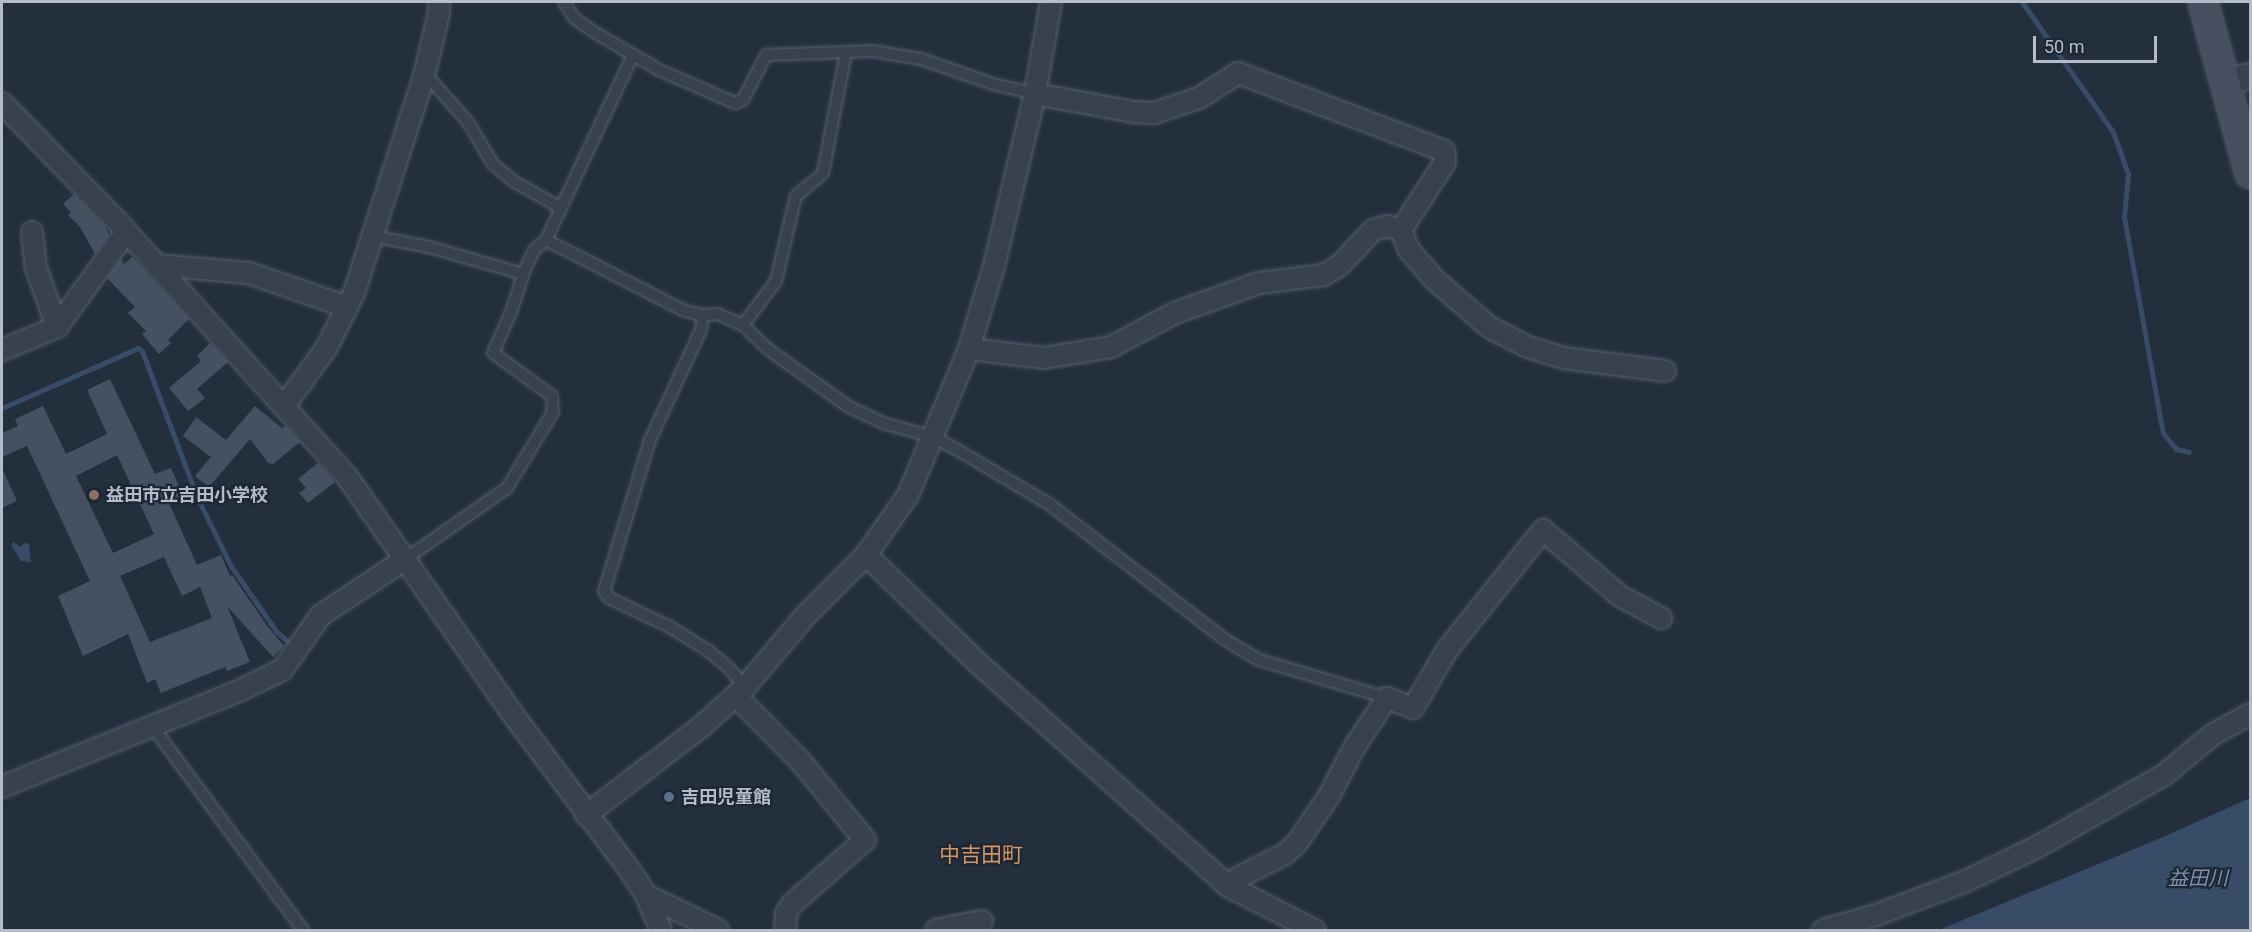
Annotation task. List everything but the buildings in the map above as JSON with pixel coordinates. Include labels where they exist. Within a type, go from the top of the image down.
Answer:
[{"type":"main road","points":[[2203,2],[2238,79],[2250,174]]},
{"type":"street","points":[[285,405],[327,347],[347,307],[424,76],[439,2]]},
{"type":"street","points":[[586,815],[686,739],[741,692],[807,614],[866,555],[908,495],[969,349],[994,266],[1035,94],[1051,2]]},
{"type":"street","points":[[1035,94],[1134,112],[1154,113],[1199,98],[1238,73],[1444,151],[1445,162],[1401,230]]},
{"type":"street","points":[[2,103],[126,232],[285,405],[348,478],[407,558],[511,712],[646,895],[661,930]]},
{"type":"street","points":[[969,349],[1044,358],[1111,347],[1175,313],[1259,283],[1324,275],[1340,265],[1372,230],[1387,226],[1401,230]]},
{"type":"street","points":[[1401,230],[1409,250],[1435,280],[1489,327],[1528,347],[1564,358],[1665,371]]},
{"type":"street","points":[[32,232],[36,268],[57,327]]},
{"type":"street","points":[[2,350],[57,327],[126,232]]},
{"type":"street","points":[[156,265],[249,273],[347,307]]},
{"type":"street","points":[[1228,886],[1239,877],[1285,854],[1297,843],[1329,796],[1355,746],[1387,698],[1413,708],[1447,650],[1543,530],[1620,596],[1661,618]]},
{"type":"street","points":[[866,555],[979,664],[1228,886],[1314,930]]},
{"type":"street","points":[[2,787],[282,670],[321,615],[407,558]]},
{"type":"street","points":[[741,692],[865,840],[793,903],[786,913],[785,930]]},
{"type":"street","points":[[1823,930],[1876,915],[1966,881],[2037,847],[2164,775],[2212,735],[2250,714]]},
{"type":"street","points":[[646,895],[718,930]]},
{"type":"street","points":[[936,930],[982,921]]},
{"type":"lane","points":[[564,2],[574,18],[633,55],[659,70],[735,103],[743,100],[766,55],[873,51],[921,59],[993,84],[1035,94]]},
{"type":"lane","points":[[743,325],[776,281],[796,196],[823,173],[846,52]]},
{"type":"lane","points":[[407,558],[507,488],[554,412],[552,396],[493,353],[534,250],[546,240],[633,55]]},
{"type":"lane","points":[[424,76],[428,77],[468,122],[493,164],[513,181],[561,208]]},
{"type":"lane","points":[[372,236],[429,247],[523,274]]},
{"type":"lane","points":[[546,240],[685,311],[703,315],[718,314],[743,325],[769,350],[849,407],[883,423],[933,437],[1049,504],[1224,639],[1259,660],[1387,698]]},
{"type":"lane","points":[[703,315],[701,330],[650,441],[604,591],[609,598],[661,622],[707,650],[727,666],[741,692]]},
{"type":"lane","points":[[152,726],[303,930]]},
{"type":"water","points":[[13,542],[20,547],[24,543],[29,544],[31,562],[21,561],[11,545]]},
{"type":"water","name":"益田川","points":[[2250,798],[2250,930],[1939,930],[2163,837]]},
{"type":"waterway","points":[[2022,2],[2113,132],[2128,174],[2124,217],[2163,433],[2176,449],[2189,452]]},
{"type":"waterway","points":[[2,408],[138,348],[142,351],[196,495],[231,566],[276,631],[292,645]]},
{"type":"place","name":"益田市立吉田小学校","points":[[94,495]]},
{"type":"place","name":"吉田児童館","points":[[669,797]]},
{"type":"district","name":"中吉田町","points":[[981,855]]}]
